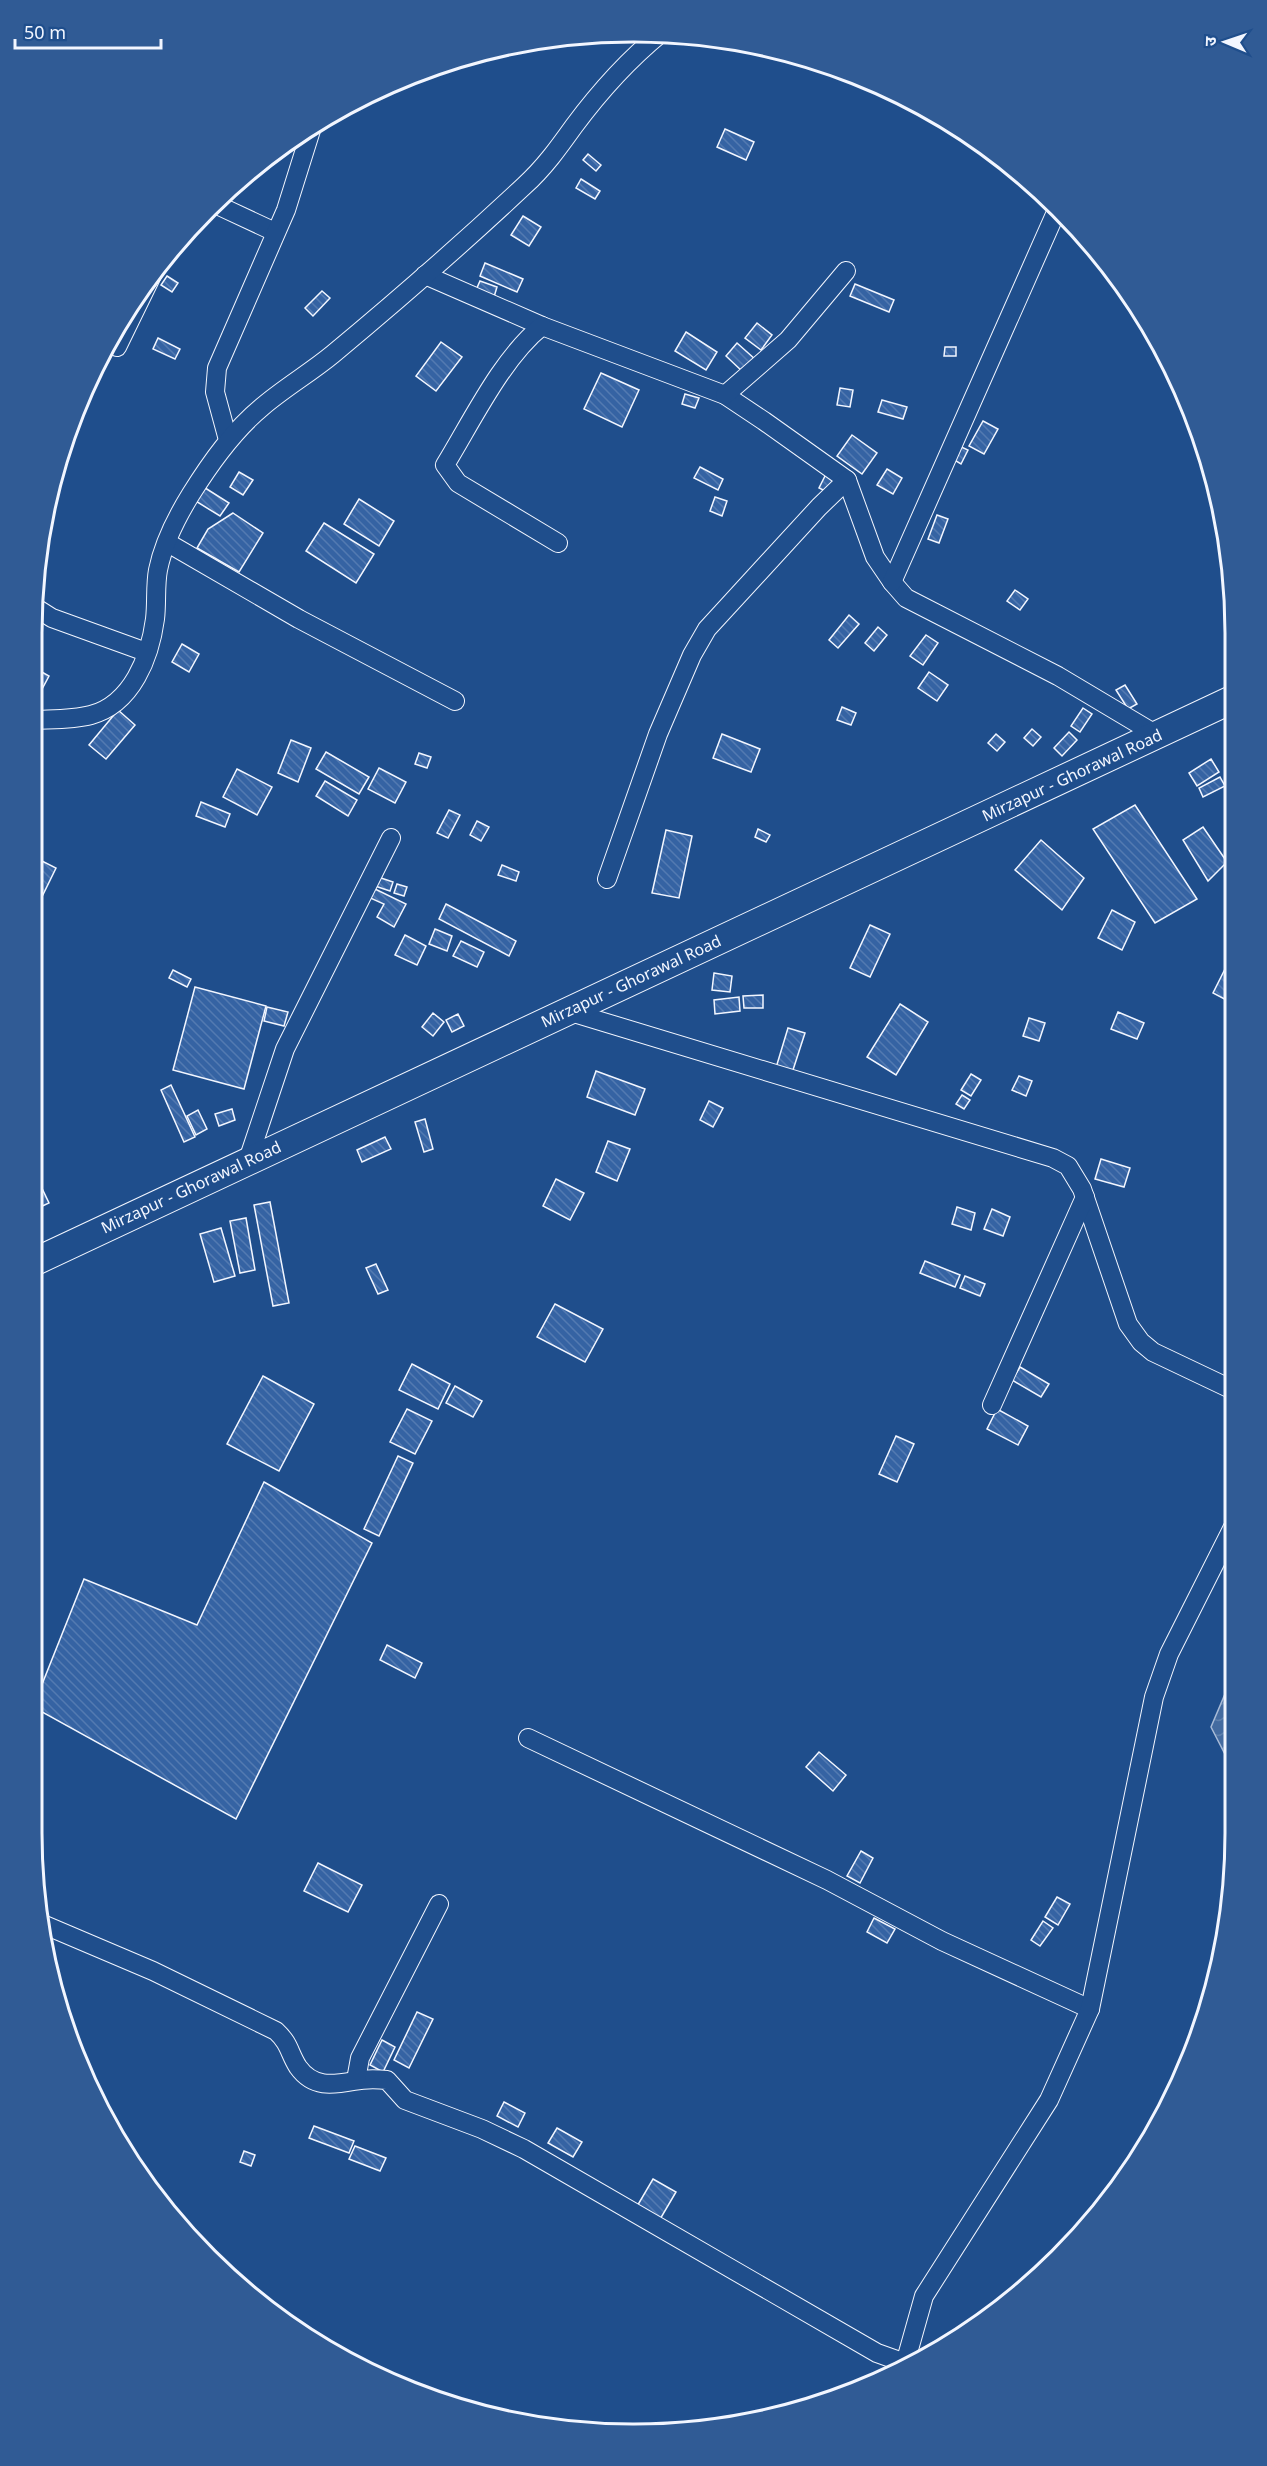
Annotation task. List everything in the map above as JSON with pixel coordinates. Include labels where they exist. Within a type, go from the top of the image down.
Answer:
[{"type":"main road","name":"Mirzapur - Ghorawal Road","points":[[42,1258],[1225,703]]},
{"type":"street","points":[[42,720],[93,715],[115,703],[135,681],[144,663],[155,621],[158,570],[178,516],[228,440],[263,406],[330,356],[425,275],[526,184],[563,143],[613,78],[651,42]]},
{"type":"street","points":[[228,440],[215,392],[217,368],[286,210],[308,140]]},
{"type":"street","points":[[223,208],[275,232]]},
{"type":"street","points":[[892,582],[1054,217]]},
{"type":"street","points":[[725,395],[788,340],[846,272]]},
{"type":"street","points":[[425,275],[542,326],[725,395],[848,480],[875,557],[906,598],[1058,676],[1156,735]]},
{"type":"street","points":[[542,326],[528,337],[489,391],[445,465],[458,483],[558,543]]},
{"type":"street","points":[[117,347],[123,335]]},
{"type":"street","points":[[607,879],[658,734],[692,655],[707,629],[819,507],[848,480]]},
{"type":"street","points":[[168,543],[290,614],[454,701]]},
{"type":"street","points":[[43,612],[52,618],[146,652]]},
{"type":"street","points":[[248,1160],[285,1048],[391,838]]},
{"type":"street","points":[[567,1011],[1053,1158],[1068,1166],[1076,1176],[1084,1197],[1128,1324],[1141,1342],[1153,1352],[1225,1386]]},
{"type":"street","points":[[992,1405],[1084,1197]]},
{"type":"street","points":[[906,2357],[924,2296],[1048,2100],[1090,2009],[1154,1697],[1169,1654],[1225,1543]]},
{"type":"street","points":[[528,1738],[827,1880],[942,1941],[1090,2009]]},
{"type":"street","points":[[356,2080],[360,2058],[439,1904]]},
{"type":"street","points":[[50,1927],[153,1971],[276,2031],[287,2041],[299,2067],[320,2084],[334,2085],[356,2080],[387,2080],[405,2100],[482,2129],[524,2149],[897,2362]]},
{"type":"water","points":[[1225,1694],[1225,1754],[1211,1727]]},
{"type":"building","points":[[725,129],[754,142],[746,160],[717,147]]},
{"type":"building","points":[[588,154],[601,165],[596,171],[583,160]]},
{"type":"building","points":[[581,179],[600,191],[595,199],[576,188]]},
{"type":"building","points":[[523,216],[541,227],[529,246],[511,235]]},
{"type":"building","points":[[485,263],[523,279],[517,292],[480,276]]},
{"type":"building","points":[[167,276],[178,283],[172,292],[161,285]]},
{"type":"building","points":[[480,281],[497,287],[494,297],[476,290]]},
{"type":"building","points":[[855,284],[894,300],[889,312],[850,296]]},
{"type":"building","points":[[322,291],[330,298],[313,316],[305,308]]},
{"type":"building","points":[[757,323],[772,335],[761,350],[745,338]]},
{"type":"building","points":[[686,332],[717,352],[706,370],[675,351]]},
{"type":"building","points":[[158,338],[180,349],[175,359],[153,349]]},
{"type":"building","points":[[441,342],[462,357],[436,391],[416,376]]},
{"type":"building","points":[[737,343],[756,360],[744,373],[726,356]]},
{"type":"building","points":[[945,347],[956,347],[956,356],[944,356]]},
{"type":"building","points":[[601,373],[639,390],[622,427],[584,409]]},
{"type":"building","points":[[840,388],[853,390],[850,407],[837,405]]},
{"type":"building","points":[[685,394],[699,398],[695,408],[682,404]]},
{"type":"building","points":[[882,400],[907,407],[903,419],[878,412]]},
{"type":"building","points":[[983,421],[998,429],[984,454],[969,446]]},
{"type":"building","points":[[852,435],[877,453],[862,474],[837,456]]},
{"type":"building","points":[[957,445],[968,450],[961,464],[951,458]]},
{"type":"building","points":[[700,467],[723,479],[718,490],[694,478]]},
{"type":"building","points":[[887,469],[902,478],[893,494],[877,485]]},
{"type":"building","points":[[239,472],[253,480],[243,495],[230,487]]},
{"type":"building","points":[[826,474],[838,481],[831,494],[819,488]]},
{"type":"building","points":[[202,486],[229,503],[220,516],[194,500]]},
{"type":"building","points":[[715,497],[727,501],[722,516],[710,511]]},
{"type":"building","points":[[359,499],[394,521],[379,546],[344,524]]},
{"type":"building","points":[[233,513],[263,533],[239,572],[197,548],[208,529]]},
{"type":"building","points":[[937,515],[948,519],[939,543],[928,539]]},
{"type":"building","points":[[324,523],[374,554],[356,583],[306,551]]},
{"type":"building","points":[[1015,590],[1028,599],[1020,610],[1007,601]]},
{"type":"building","points":[[849,615],[859,624],[838,648],[829,640]]},
{"type":"building","points":[[878,627],[887,635],[874,651],[865,643]]},
{"type":"building","points":[[926,635],[938,643],[923,665],[910,656]]},
{"type":"building","points":[[182,644],[199,654],[189,672],[172,662]]},
{"type":"building","points":[[42,672],[49,676],[42,689]]},
{"type":"building","points":[[929,672],[948,685],[937,701],[918,688]]},
{"type":"building","points":[[1125,685],[1137,704],[1128,709],[1116,690]]},
{"type":"building","points":[[842,707],[856,713],[851,725],[837,720]]},
{"type":"building","points":[[1083,708],[1092,714],[1080,732],[1071,726]]},
{"type":"building","points":[[118,710],[135,725],[106,759],[89,745]]},
{"type":"building","points":[[1032,729],[1041,737],[1033,746],[1024,738]]},
{"type":"building","points":[[1069,732],[1077,740],[1062,756],[1054,748]]},
{"type":"building","points":[[722,734],[760,749],[751,772],[713,758]]},
{"type":"building","points":[[996,734],[1005,742],[997,751],[988,743]]},
{"type":"building","points":[[291,740],[311,748],[298,782],[278,773]]},
{"type":"building","points":[[326,752],[369,777],[359,794],[316,769]]},
{"type":"building","points":[[419,753],[431,757],[427,768],[415,764]]},
{"type":"building","points":[[1211,759],[1219,772],[1197,786],[1189,773]]},
{"type":"building","points":[[379,768],[406,782],[395,803],[368,789]]},
{"type":"building","points":[[237,769],[272,787],[257,815],[223,797]]},
{"type":"building","points":[[1220,777],[1225,786],[1203,797],[1199,788]]},
{"type":"building","points":[[325,781],[357,800],[348,816],[316,796]]},
{"type":"building","points":[[201,802],[230,814],[225,827],[196,816]]},
{"type":"building","points":[[1135,805],[1197,899],[1155,923],[1093,829]]},
{"type":"building","points":[[449,810],[460,815],[448,838],[437,833]]},
{"type":"building","points":[[477,821],[489,827],[481,841],[470,835]]},
{"type":"building","points":[[1203,827],[1225,859],[1225,864],[1208,881],[1183,840]]},
{"type":"building","points":[[758,829],[770,835],[766,842],[755,837]]},
{"type":"building","points":[[666,830],[692,836],[679,898],[652,893]]},
{"type":"building","points":[[1041,840],[1084,878],[1062,910],[1015,870]]},
{"type":"building","points":[[42,861],[56,868],[42,897]]},
{"type":"building","points":[[502,865],[519,872],[516,881],[498,875]]},
{"type":"building","points":[[375,876],[393,882],[390,891],[372,885]]},
{"type":"building","points":[[397,884],[407,887],[404,896],[394,893]]},
{"type":"building","points":[[373,888],[406,904],[394,927],[377,917],[384,904],[368,897]]},
{"type":"building","points":[[446,904],[516,941],[509,956],[439,919]]},
{"type":"building","points":[[1112,910],[1135,922],[1122,950],[1098,938]]},
{"type":"building","points":[[870,925],[890,934],[870,977],[850,968]]},
{"type":"building","points":[[435,929],[452,936],[447,951],[429,944]]},
{"type":"building","points":[[405,935],[426,946],[417,965],[395,955]]},
{"type":"building","points":[[461,941],[484,952],[477,967],[453,956]]},
{"type":"building","points":[[1225,969],[1225,999],[1213,993]]},
{"type":"building","points":[[173,970],[191,979],[187,987],[169,978]]},
{"type":"building","points":[[714,973],[732,976],[730,992],[712,990]]},
{"type":"building","points":[[195,987],[266,1006],[244,1089],[173,1070]]},
{"type":"building","points":[[763,995],[763,1008],[744,1008],[743,996]]},
{"type":"building","points":[[739,997],[740,1011],[715,1014],[714,1000]]},
{"type":"building","points":[[900,1004],[928,1022],[896,1075],[867,1057]]},
{"type":"building","points":[[267,1007],[288,1012],[284,1026],[264,1021]]},
{"type":"building","points":[[1118,1012],[1144,1023],[1137,1039],[1111,1029]]},
{"type":"building","points":[[433,1013],[444,1022],[433,1036],[422,1027]]},
{"type":"building","points":[[458,1014],[464,1026],[452,1032],[446,1020]]},
{"type":"building","points":[[1029,1018],[1045,1023],[1039,1041],[1023,1036]]},
{"type":"building","points":[[788,1028],[805,1033],[791,1076],[775,1071]]},
{"type":"building","points":[[596,1071],[645,1089],[635,1115],[587,1097]]},
{"type":"building","points":[[971,1074],[981,1080],[971,1096],[961,1090]]},
{"type":"building","points":[[1019,1076],[1032,1081],[1026,1096],[1012,1090]]},
{"type":"building","points":[[171,1085],[195,1137],[184,1142],[161,1090]]},
{"type":"building","points":[[962,1095],[970,1100],[964,1109],[956,1104]]},
{"type":"building","points":[[709,1101],[723,1108],[713,1127],[700,1120]]},
{"type":"building","points":[[232,1109],[235,1120],[219,1126],[215,1114]]},
{"type":"building","points":[[198,1110],[207,1129],[196,1135],[187,1116]]},
{"type":"building","points":[[425,1119],[433,1149],[424,1152],[415,1122]]},
{"type":"building","points":[[385,1137],[391,1149],[362,1162],[357,1150]]},
{"type":"building","points":[[608,1141],[630,1149],[617,1181],[596,1172]]},
{"type":"building","points":[[1101,1159],[1130,1168],[1124,1187],[1095,1179]]},
{"type":"building","points":[[556,1179],[584,1193],[570,1220],[543,1206]]},
{"type":"building","points":[[42,1188],[49,1203],[42,1206]]},
{"type":"building","points":[[270,1202],[289,1303],[273,1306],[254,1205]]},
{"type":"building","points":[[957,1207],[975,1213],[971,1230],[952,1224]]},
{"type":"building","points":[[992,1209],[1010,1217],[1003,1236],[984,1229]]},
{"type":"building","points":[[246,1218],[255,1270],[240,1273],[230,1221]]},
{"type":"building","points":[[221,1228],[235,1276],[214,1282],[200,1234]]},
{"type":"building","points":[[925,1261],[960,1275],[955,1287],[920,1273]]},
{"type":"building","points":[[376,1264],[388,1290],[378,1294],[366,1268]]},
{"type":"building","points":[[965,1276],[985,1284],[980,1296],[960,1288]]},
{"type":"building","points":[[555,1304],[603,1329],[585,1362],[537,1337]]},
{"type":"building","points":[[412,1364],[450,1384],[438,1409],[399,1390]]},
{"type":"building","points":[[1020,1367],[1049,1384],[1041,1397],[1012,1380]]},
{"type":"building","points":[[263,1376],[314,1404],[279,1471],[227,1444]]},
{"type":"building","points":[[455,1386],[482,1401],[473,1417],[446,1403]]},
{"type":"building","points":[[407,1409],[432,1421],[415,1454],[390,1442]]},
{"type":"building","points":[[997,1409],[1028,1426],[1018,1445],[987,1429]]},
{"type":"building","points":[[896,1436],[914,1444],[897,1482],[879,1474]]},
{"type":"building","points":[[398,1456],[413,1463],[379,1536],[364,1529]]},
{"type":"building","points":[[264,1482],[372,1543],[236,1819],[42,1712],[42,1684],[84,1579],[197,1625]]},
{"type":"building","points":[[387,1645],[422,1663],[415,1678],[380,1660]]},
{"type":"building","points":[[819,1752],[846,1775],[833,1791],[806,1767]]},
{"type":"building","points":[[861,1851],[873,1858],[860,1883],[847,1876]]},
{"type":"building","points":[[318,1863],[362,1885],[348,1912],[304,1891]]},
{"type":"building","points":[[1057,1897],[1070,1904],[1058,1925],[1045,1917]]},
{"type":"building","points":[[874,1918],[895,1929],[887,1943],[867,1932]]},
{"type":"building","points":[[1043,1921],[1053,1928],[1040,1946],[1031,1940]]},
{"type":"building","points":[[417,2012],[433,2019],[409,2068],[394,2060]]},
{"type":"building","points":[[382,2040],[395,2047],[383,2072],[370,2065]]},
{"type":"building","points":[[504,2102],[525,2113],[518,2127],[497,2116]]},
{"type":"building","points":[[314,2126],[354,2141],[349,2153],[309,2138]]},
{"type":"building","points":[[557,2128],[582,2142],[573,2157],[548,2143]]},
{"type":"building","points":[[355,2146],[386,2158],[380,2171],[349,2159]]},
{"type":"building","points":[[244,2151],[255,2155],[251,2166],[240,2162]]},
{"type":"building","points":[[653,2179],[676,2192],[659,2221],[636,2208]]}]
